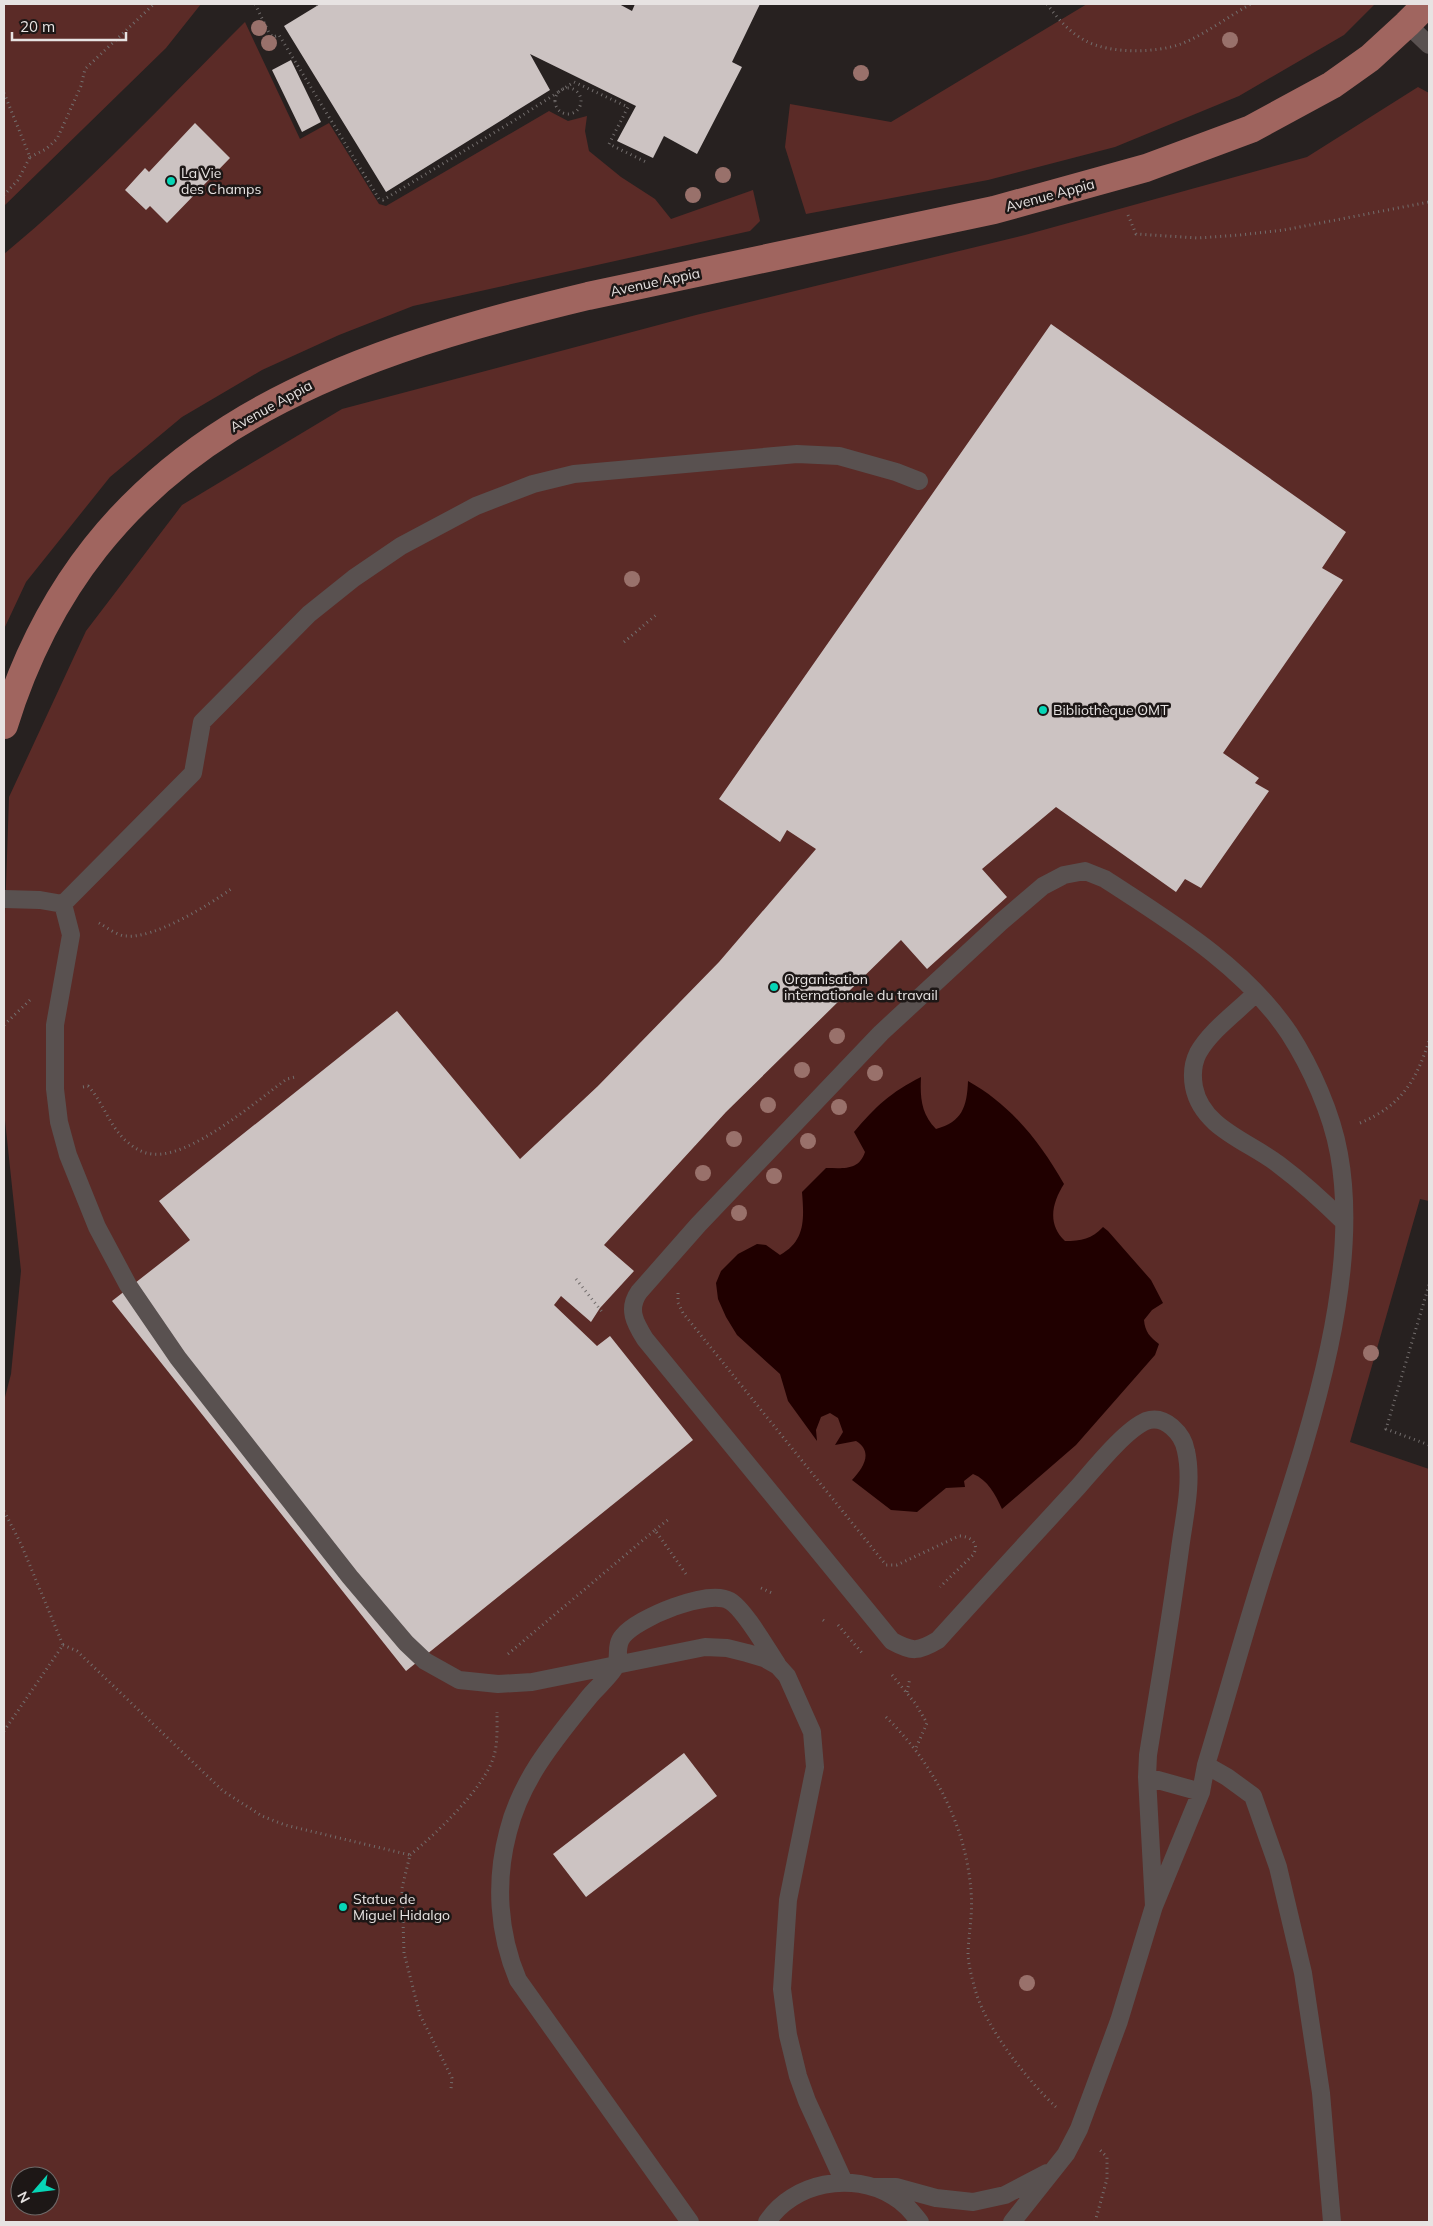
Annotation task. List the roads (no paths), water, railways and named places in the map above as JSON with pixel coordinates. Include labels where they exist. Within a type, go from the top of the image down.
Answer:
[{"type":"main road","name":"Avenue Appia","points":[[4,725],[29,655],[52,609],[79,567],[122,515],[146,491],[199,448],[260,410],[316,382],[430,338],[524,311],[994,210],[1146,168],[1251,129],[1332,85],[1370,58],[1427,4]]},
{"type":"lane","points":[[1407,24],[1429,45]]},
{"type":"lane","points":[[63,904],[193,773],[202,722],[308,614],[354,578],[401,546],[476,506],[533,484],[574,474],[797,454],[839,456],[896,472],[918,481]]},
{"type":"lane","points":[[1012,2222],[1026,2208],[1066,2154],[1080,2129],[1120,2021],[1154,1906],[1201,1792],[1206,1765],[1305,1443],[1328,1349],[1339,1288],[1344,1222],[1339,1154],[1334,1134],[1320,1092],[1306,1062],[1288,1032],[1240,976],[1203,946],[1155,912],[1094,873],[1075,871],[1051,880],[974,946],[880,1033],[698,1225],[633,1300],[632,1311],[645,1339],[892,1642],[908,1650],[923,1650],[938,1640],[1136,1426],[1148,1420],[1158,1420],[1168,1424],[1176,1431],[1187,1452],[1186,1501],[1148,1754],[1147,1777],[1154,1906]]},
{"type":"lane","points":[[4,899],[40,900],[63,904]]},
{"type":"lane","points":[[63,904],[71,935],[55,1025],[55,1089],[59,1122],[68,1155],[97,1227],[128,1285],[178,1358],[350,1577],[406,1643],[425,1661],[441,1672],[459,1680],[479,1683],[532,1682],[616,1666],[647,1657],[705,1647],[727,1648],[747,1653],[764,1658],[778,1666]]},
{"type":"lane","points":[[1256,993],[1207,1041],[1197,1055],[1192,1076],[1196,1099],[1210,1118],[1237,1140],[1276,1162],[1312,1190],[1344,1222]]},
{"type":"lane","points":[[690,2222],[518,1980],[502,1934],[500,1893],[502,1859],[508,1830],[520,1796],[544,1754],[616,1666],[618,1645],[622,1637],[633,1626],[650,1616],[678,1605],[722,1598],[730,1601],[743,1615],[787,1676],[812,1732],[815,1768],[788,1900],[782,1989],[788,2035],[798,2076],[807,2101],[844,2182]]},
{"type":"lane","points":[[1206,1765],[1227,1776],[1253,1796],[1278,1867],[1302,1973],[1320,2084],[1332,2222]]},
{"type":"lane","points":[[1147,1777],[1201,1792]]},
{"type":"lane","points":[[767,2222],[787,2201],[804,2191],[824,2184],[844,2182],[874,2187],[896,2187],[950,2201],[973,2202],[1005,2195],[1054,2168]]},
{"type":"lane","points":[[874,2187],[893,2196],[910,2209],[920,2222]]},
{"type":"place","name":"La Vie des Champs","points":[[171,181]]},
{"type":"place","name":"Bibliothèque OMT","points":[[1043,710]]},
{"type":"place","name":"Organisation internationale du travail","points":[[774,987]]},
{"type":"place","name":"Statue de Miguel Hidalgo","points":[[343,1907]]}]
